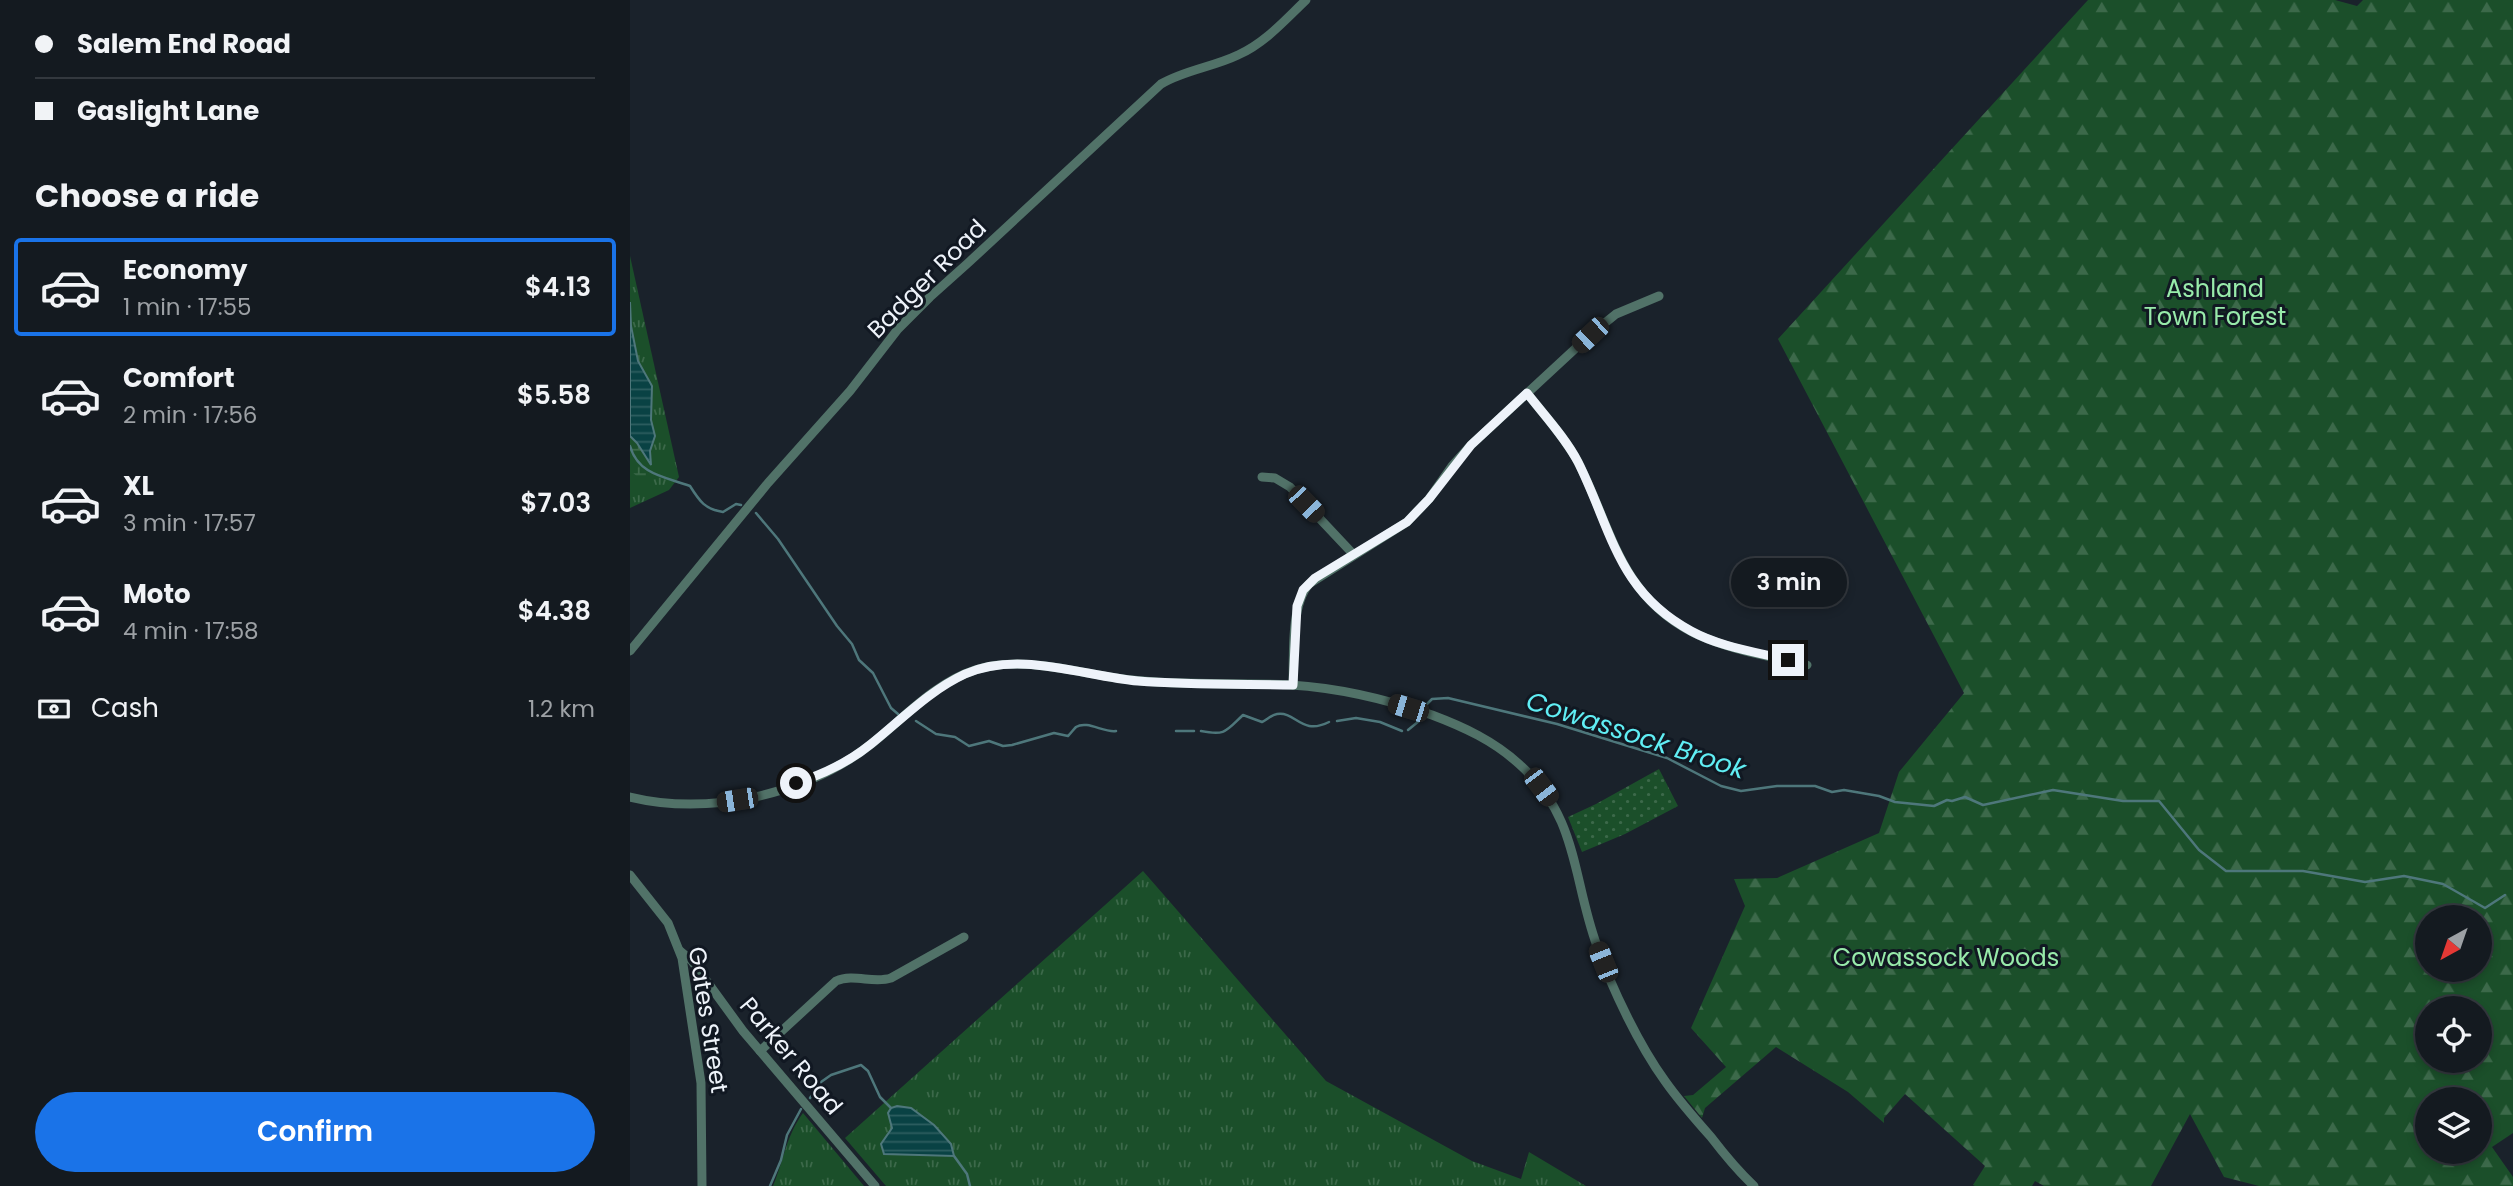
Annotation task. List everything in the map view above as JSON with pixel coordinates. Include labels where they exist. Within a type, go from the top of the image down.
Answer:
[{"type":"street","name":"Badger Road","points":[[630,651],[768,484],[850,391],[898,329],[921,305],[1147,95],[1172,77],[1241,54],[1270,34],[1306,0]]},
{"type":"street","points":[[1293,685],[1300,597],[1303,590],[1315,578],[1397,529],[1417,512],[1471,445],[1604,323],[1630,307],[1659,296]]},
{"type":"street","points":[[1527,393],[1572,451],[1621,563],[1637,587],[1656,607],[1705,638],[1807,665]]},
{"type":"street","points":[[1262,477],[1269,476],[1283,482],[1354,555]]},
{"type":"street","points":[[630,797],[655,802],[708,804],[753,796],[811,779],[856,755],[951,681],[987,667],[1016,665],[1149,681],[1293,685],[1361,695],[1439,718],[1496,745],[1530,774],[1550,800],[1566,831],[1597,947],[1641,1041],[1672,1091],[1754,1186]]},
{"type":"street","name":"Gates Street","points":[[630,874],[664,918],[680,950],[700,1074],[702,1186]]},
{"type":"street","points":[[760,1051],[836,981],[847,978],[891,978],[964,937]]},
{"type":"street","name":"Parker Road","points":[[680,950],[691,959],[760,1051],[875,1186]]},
{"type":"green space","points":[[2088,0],[2335,0],[2357,6],[2363,0],[2513,0],[2513,1133],[2492,1147],[2513,1177],[2513,1186],[2259,1186],[2224,1177],[2190,1114],[2151,1186],[2044,1186],[2035,1181],[2032,1186],[1975,1186],[1973,1185],[1985,1166],[1905,1094],[1884,1118],[1884,1123],[1848,1092],[1776,1047],[1705,1108],[1702,1118],[1684,1096],[1693,1095],[1726,1067],[1691,1028],[1745,906],[1734,879],[1777,878],[1879,833],[1899,772],[1964,693],[1778,339]]},
{"type":"green space","points":[[630,256],[679,477],[669,490],[630,508]]},
{"type":"green space","points":[[630,436],[642,448],[650,464],[651,474],[643,482],[630,470]]},
{"type":"green space","points":[[1659,769],[1678,806],[1625,834],[1582,852],[1568,817]]},
{"type":"green space","points":[[1143,871],[1326,1081],[1472,1161],[1521,1179],[1529,1152],[1586,1186],[886,1186],[845,1138]]},
{"type":"green space","points":[[803,1113],[864,1186],[773,1186],[789,1139]]},
{"type":"shaded area","points":[[630,302],[631,326],[638,361],[652,386],[651,420],[655,436],[650,451],[651,465],[630,436]]},
{"type":"shaded area","points":[[891,1108],[911,1108],[934,1125],[951,1144],[954,1156],[884,1154],[881,1144],[892,1128],[888,1113]]},
{"type":"waterway","name":"Cowassock Brook","points":[[630,446],[634,456],[646,469],[690,486],[707,507],[723,512],[736,504],[741,505]]},
{"type":"waterway","name":"Cowassock Brook","points":[[756,513],[778,539],[852,644],[859,660],[873,673],[891,708],[898,714]]},
{"type":"waterway","name":"Cowassock Brook","points":[[1426,705],[1432,699],[1448,698],[1557,724],[1667,758],[1721,786],[1741,791],[1777,786],[1815,786],[1832,792],[1844,790],[1879,796],[1895,802],[1934,806],[1947,800],[1965,797],[1983,805],[2053,790],[2123,801],[2159,801],[2199,850],[2226,871],[2303,871],[2365,882],[2404,876],[2443,884],[2485,908],[2505,895]]},
{"type":"waterway","name":"Cowassock Brook","points":[[1201,731],[1225,731],[1243,715],[1262,722],[1275,715],[1284,714],[1305,725],[1320,726],[1329,722]]},
{"type":"waterway","name":"Cowassock Brook","points":[[1337,721],[1356,718],[1380,722],[1402,731]]},
{"type":"waterway","name":"Cowassock Brook","points":[[916,721],[936,734],[955,737],[969,746],[989,741],[1003,746],[1012,745],[1054,733],[1068,736],[1080,725],[1116,731]]},
{"type":"waterway","name":"Cowassock Brook","points":[[1408,730],[1419,721]]},
{"type":"waterway","name":"Cowassock Brook","points":[[1176,731],[1194,731]]},
{"type":"waterway","points":[[810,1098],[821,1082],[831,1075],[861,1065],[868,1071],[880,1097],[891,1108]]},
{"type":"waterway","points":[[770,1186],[781,1160],[787,1135],[801,1109]]},
{"type":"waterway","points":[[954,1156],[967,1174],[970,1186]]},
{"type":"route","points":[[796,783],[827,772],[856,755],[940,689],[962,675],[987,667],[1016,665],[1066,669],[1149,681],[1293,685],[1297,606],[1303,590],[1315,578],[1407,522],[1439,487],[1452,466],[1471,445],[1527,393],[1572,451],[1615,552],[1646,597],[1667,616],[1705,638],[1788,660]]},
{"type":"park label","name":"Ashland Town Forest","points":[[2215,303]]},
{"type":"park label","name":"Cowassock Woods","points":[[1946,958]]}]
